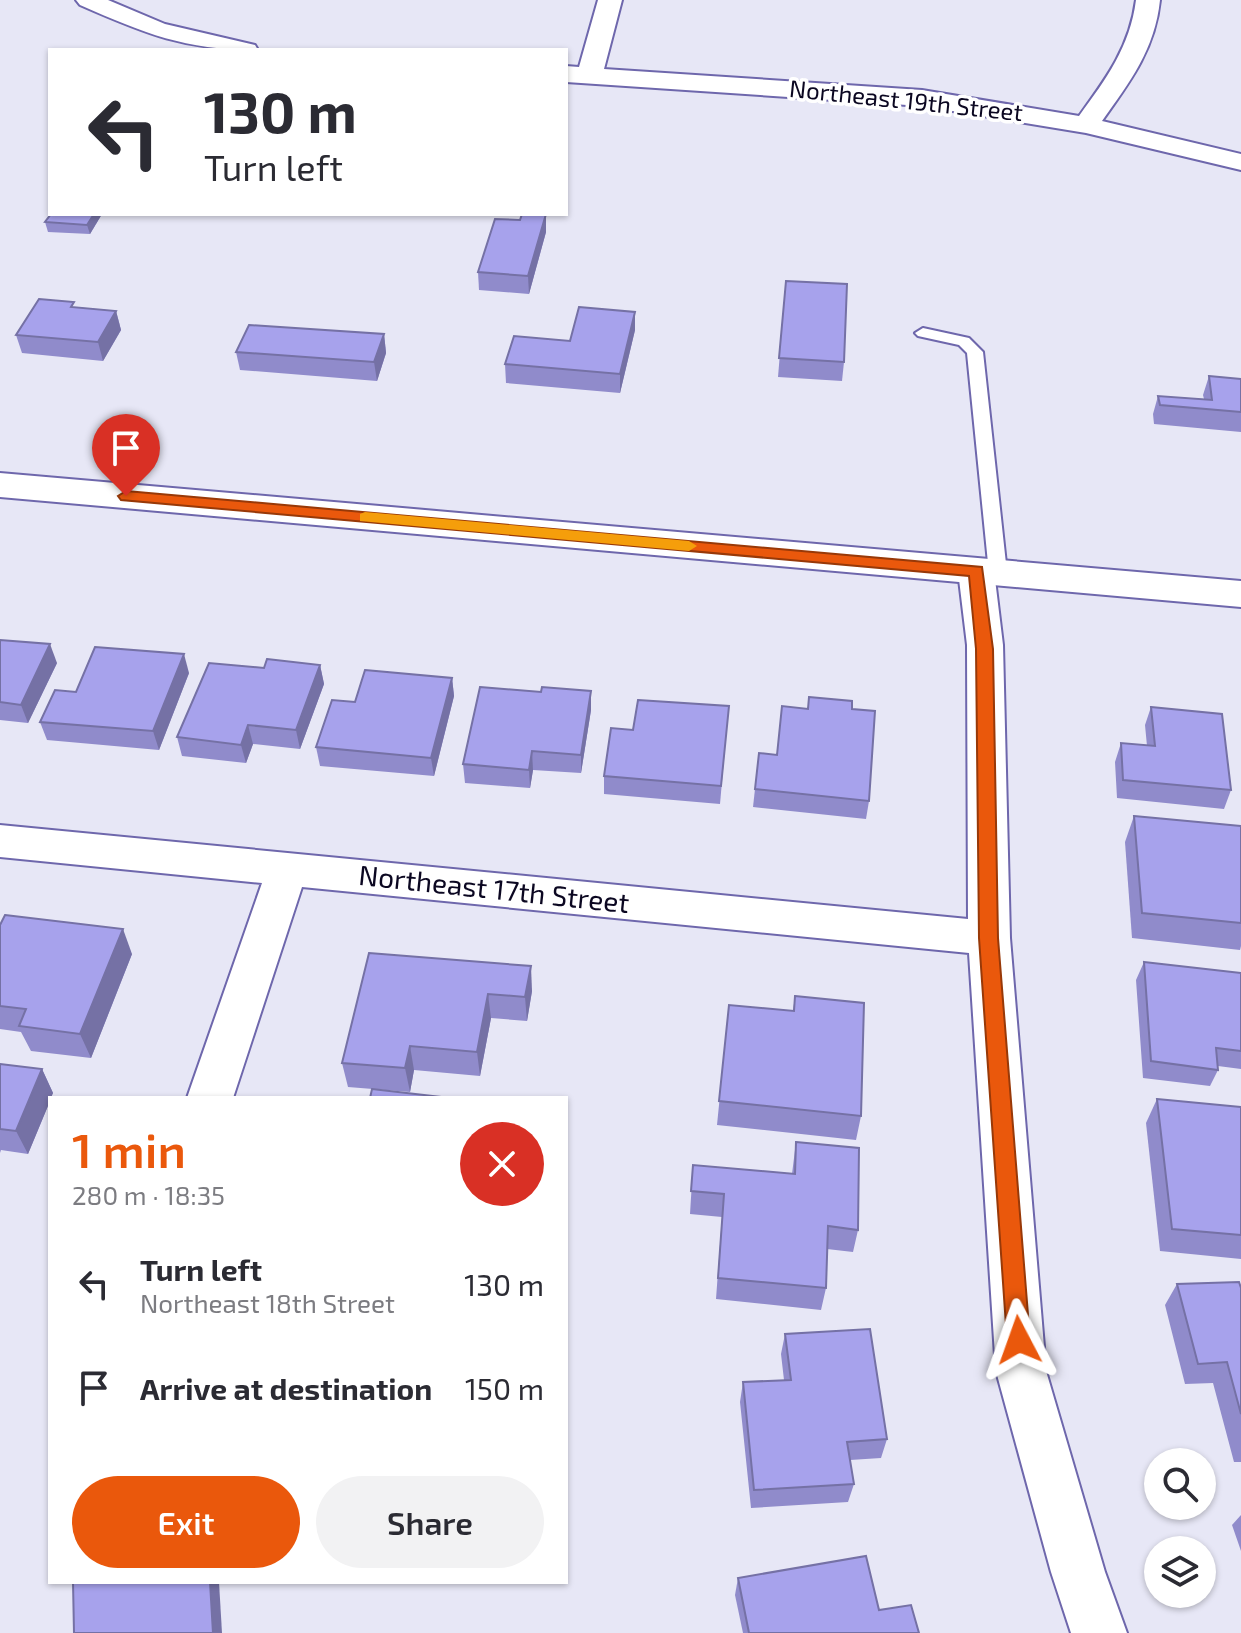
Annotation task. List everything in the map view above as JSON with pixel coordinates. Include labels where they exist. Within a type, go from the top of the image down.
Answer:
[{"type":"street","points":[[88,0],[157,30],[237,48]]},
{"type":"street","points":[[578,75],[610,0]]},
{"type":"street","points":[[1086,125],[1132,61],[1146,29],[1148,0]]},
{"type":"street","name":"Northeast 19th Street","points":[[578,75],[922,98],[1086,125],[1241,162]]},
{"type":"street","points":[[0,485],[1241,594]]},
{"type":"street","points":[[987,572],[985,649],[989,938],[1021,1371],[1078,1572],[1099,1633]]},
{"type":"street","name":"Northeast 17th Street","points":[[0,841],[989,938]]},
{"type":"street","points":[[211,1096],[287,869]]},
{"type":"lane","points":[[923,333],[964,341],[975,352],[987,572]]},
{"type":"building","points":[[50,216],[93,216],[87,225],[45,222]]},
{"type":"building","points":[[521,216],[545,216],[528,276],[478,272],[495,219],[520,220]]},
{"type":"building","points":[[786,281],[847,284],[844,362],[779,358]]},
{"type":"building","points":[[39,299],[74,302],[71,307],[116,311],[98,342],[16,335]]},
{"type":"building","points":[[579,307],[635,312],[620,374],[505,364],[514,336],[570,341]]},
{"type":"building","points":[[249,325],[384,334],[374,362],[236,352]]},
{"type":"building","points":[[1209,376],[1241,379],[1241,412],[1160,405],[1158,396],[1212,400]]},
{"type":"building","points":[[0,640],[50,644],[21,705],[0,702]]},
{"type":"building","points":[[95,647],[184,654],[153,731],[40,722],[55,690],[76,692]]},
{"type":"building","points":[[267,659],[320,665],[296,730],[248,725],[241,745],[177,737],[209,663],[264,668]]},
{"type":"building","points":[[365,670],[452,678],[431,758],[316,747],[332,700],[355,702]]},
{"type":"building","points":[[480,687],[541,692],[542,687],[591,691],[581,755],[532,751],[529,770],[463,764]]},
{"type":"building","points":[[809,697],[852,701],[852,709],[875,711],[869,801],[755,789],[759,753],[777,755],[782,706],[808,709]]},
{"type":"building","points":[[638,700],[729,706],[721,786],[604,776],[611,728],[633,730]]},
{"type":"building","points":[[1151,707],[1222,714],[1231,790],[1123,780],[1121,743],[1155,746]]},
{"type":"building","points":[[1134,816],[1241,826],[1241,923],[1142,913]]},
{"type":"building","points":[[5,915],[123,929],[80,1034],[19,1026],[26,1009],[0,1006],[0,925]]},
{"type":"building","points":[[369,953],[531,966],[525,997],[488,994],[477,1052],[410,1046],[405,1068],[342,1063]]},
{"type":"building","points":[[1144,962],[1241,973],[1241,1051],[1216,1048],[1218,1070],[1151,1061]]},
{"type":"building","points":[[795,996],[864,1003],[861,1116],[719,1101],[729,1005],[794,1011]]},
{"type":"building","points":[[0,1064],[42,1069],[16,1131],[0,1129]]},
{"type":"building","points":[[372,1089],[433,1096],[370,1096]]},
{"type":"building","points":[[1157,1099],[1241,1107],[1241,1235],[1172,1229]]},
{"type":"building","points":[[796,1142],[859,1148],[858,1230],[828,1226],[826,1288],[718,1278],[724,1194],[691,1191],[693,1165],[795,1174]]},
{"type":"building","points":[[1239,1282],[1241,1414],[1227,1362],[1198,1364],[1177,1284]]},
{"type":"building","points":[[870,1329],[887,1439],[847,1442],[854,1484],[754,1490],[743,1382],[791,1380],[785,1334]]},
{"type":"building","points":[[866,1556],[879,1610],[911,1605],[919,1633],[749,1633],[738,1578]]},
{"type":"building","points":[[73,1584],[210,1584],[213,1633],[74,1633]]},
{"type":"slow traffic","points":[[365,518],[689,546]]},
{"type":"route","points":[[126,496],[976,571],[985,649],[989,938],[1019,1340]]}]
